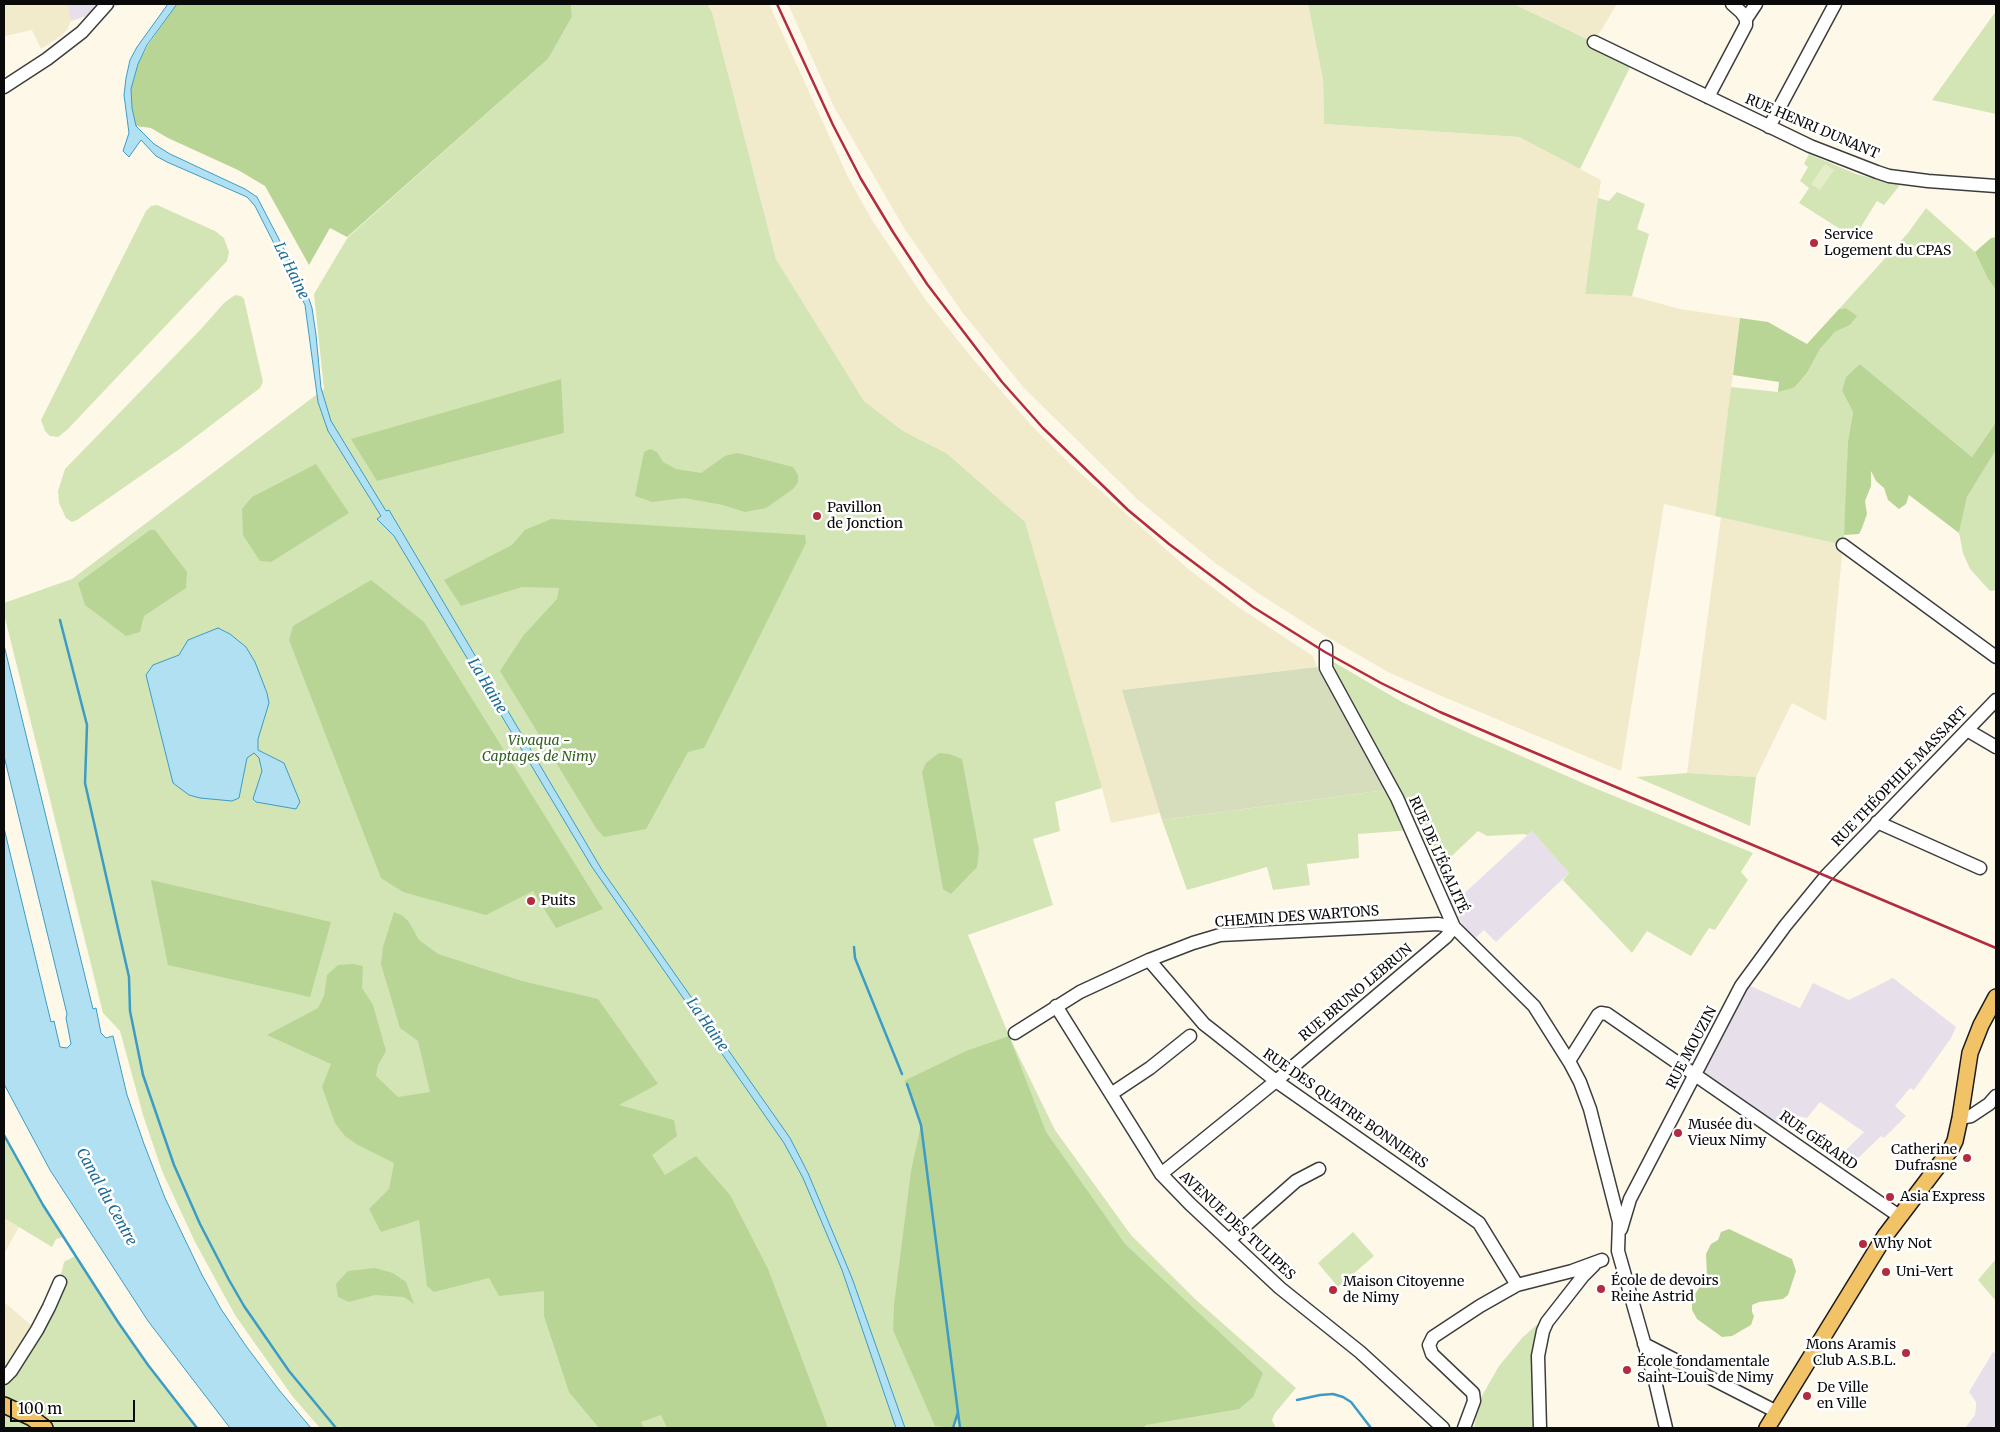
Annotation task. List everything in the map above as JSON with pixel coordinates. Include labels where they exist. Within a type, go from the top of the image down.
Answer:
[{"type":"main road","points":[[1767,1428],[1899,1216],[1951,1149],[1955,1141],[1960,1118],[1970,1053],[1981,1025],[1996,997]]},
{"type":"main road","points":[[4,1406],[32,1418],[45,1428]]},
{"type":"street","points":[[4,87],[47,60],[82,32],[108,4]]},
{"type":"street","points":[[1732,4],[1746,19]]},
{"type":"street","points":[[1708,97],[1746,25],[1746,19],[1756,4]]},
{"type":"street","points":[[1769,127],[1835,4]]},
{"type":"street","name":"RUE HENRI DUNANT","points":[[1594,42],[1810,146],[1889,176],[1996,186]]},
{"type":"street","points":[[1843,544],[1996,657]]},
{"type":"street","name":"RUE DE L'ÉGALITÉ","points":[[1326,647],[1326,668],[1397,798],[1454,927],[1534,1006],[1580,1082],[1590,1109],[1619,1222],[1618,1251]]},
{"type":"street","name":"RUE THÉOPHILE MASSART","points":[[1826,876],[1996,700]]},
{"type":"street","points":[[1967,730],[1996,746]]},
{"type":"street","points":[[1877,822],[1980,868]]},
{"type":"street","name":"RUE MOUZIN","points":[[1618,1251],[1630,1199],[1741,986],[1785,926],[1826,876]]},
{"type":"street","name":"CHEMIN DES WARTONS","points":[[1015,1033],[1080,992],[1149,960],[1193,943],[1220,936],[1438,924],[1454,927]]},
{"type":"street","name":"RUE BRUNO LEBRUN","points":[[1161,1174],[1276,1081],[1446,936],[1454,927]]},
{"type":"street","name":"RUE DES QUATRE BONNIERS","points":[[1149,960],[1204,1024],[1276,1081],[1480,1223],[1517,1285]]},
{"type":"street","name":"AVENUE DES TULIPES","points":[[1056,1006],[1161,1174],[1280,1288],[1382,1371],[1443,1428]]},
{"type":"street","name":"RUE GÉRARD","points":[[1569,1061],[1598,1015],[1604,1013],[1899,1216]]},
{"type":"street","points":[[1111,1094],[1150,1068],[1190,1036]]},
{"type":"street","points":[[1960,1118],[1971,1116],[1989,1104],[1996,1096]]},
{"type":"street","points":[[1229,1240],[1296,1181],[1319,1169]]},
{"type":"street","points":[[1540,1428],[1538,1356],[1543,1331],[1547,1322],[1583,1276],[1602,1260],[1618,1251],[1660,1398],[1666,1428]]},
{"type":"street","points":[[1464,1428],[1474,1401],[1473,1393],[1432,1354],[1429,1345],[1436,1334],[1517,1285],[1572,1271],[1602,1260]]},
{"type":"street","points":[[4,1378],[11,1371],[37,1330],[60,1282]]},
{"type":"street","points":[[1644,1344],[1777,1412]]},
{"type":"shaded area","points":[[4,4],[123,4],[71,21],[4,36]]},
{"type":"shaded area","points":[[4,4],[68,4],[71,21],[67,30],[61,36],[41,49],[32,30],[4,36]]},
{"type":"shaded area","points":[[707,4],[769,4],[847,175],[872,220],[925,299],[972,358],[1033,427],[1067,461],[1187,568],[1237,606],[1313,656],[1317,667],[1123,690],[1160,813],[1111,823],[1102,788],[946,453],[903,431],[864,401],[776,259],[712,12]]},
{"type":"shaded area","points":[[788,4],[1308,4],[1323,80],[1324,124],[1519,137],[1601,180],[1585,294],[1632,296],[1680,309],[1740,318],[1715,516],[1664,504],[1621,771],[1388,672],[1322,634],[1261,595],[1215,563],[1137,499],[1024,388],[962,312],[904,228],[834,107]]},
{"type":"shaded area","points":[[1514,4],[1617,4],[1594,42]]},
{"type":"shaded area","points":[[1721,517],[1843,545],[1826,721],[1792,703],[1756,777],[1687,773]]},
{"type":"shaded area","points":[[1532,831],[1569,873],[1496,942],[1484,930],[1474,939],[1465,929],[1449,900],[1453,896],[1457,900]]},
{"type":"shaded area","points":[[1893,978],[1956,1027],[1951,1038],[1914,1090],[1910,1088],[1895,1106],[1906,1116],[1884,1138],[1881,1136],[1854,1162],[1844,1152],[1864,1132],[1820,1102],[1807,1118],[1784,1113],[1776,1125],[1701,1073],[1748,985],[1800,1008],[1813,983],[1849,1000]]},
{"type":"shaded area","points":[[4,1218],[19,1227],[4,1254]]},
{"type":"shaded area","points":[[4,1302],[37,1330],[11,1371],[4,1365]]},
{"type":"shaded area","points":[[1993,1352],[1996,1353],[1996,1428],[1965,1428],[1975,1415],[1976,1408],[1976,1402],[1969,1392]]},
{"type":"green space","points":[[177,4],[571,4],[572,17],[548,59],[347,237],[330,228],[309,265],[265,186],[238,170],[168,138],[151,128],[136,126],[132,108],[131,89],[138,64],[148,45]]},
{"type":"green space","name":"Vivaqua - Captages de Nimy","points":[[571,4],[707,4],[712,12],[776,259],[864,401],[903,431],[946,453],[1025,522],[1102,788],[1055,802],[1060,831],[1033,839],[1053,905],[968,935],[1009,1036],[1055,1130],[1131,1235],[1195,1299],[1296,1388],[1275,1413],[1272,1420],[1276,1428],[320,1428],[293,1397],[235,1315],[195,1242],[162,1171],[143,1115],[120,1031],[103,1013],[4,614],[4,603],[72,579],[324,389],[314,294],[348,237],[548,59],[572,17]]},
{"type":"green space","points":[[1308,4],[1514,4],[1633,61],[1580,169],[1519,137],[1324,124],[1323,80]]},
{"type":"green space","points":[[1996,11],[1996,114],[1932,100]]},
{"type":"green space","points":[[1809,154],[1856,174],[1900,185],[1884,205],[1877,201],[1854,238],[1799,203],[1809,188],[1800,181],[1808,167],[1804,164]]},
{"type":"green space","points":[[1825,164],[1834,170],[1820,190],[1811,184]]},
{"type":"green space","points":[[1617,192],[1645,204],[1637,229],[1649,234],[1632,296],[1585,294],[1598,198],[1609,201]]},
{"type":"green space","points":[[157,205],[215,231],[224,238],[229,252],[227,261],[67,430],[58,437],[50,436],[45,431],[41,420],[146,211],[151,206]]},
{"type":"green space","points":[[1926,208],[1975,252],[1988,279],[1996,290],[1996,422],[1972,457],[1860,364],[1842,391],[1853,412],[1848,441],[1847,504],[1843,545],[1715,516],[1731,387],[1778,392],[1794,388],[1807,373],[1820,349],[1835,332],[1850,325],[1856,316],[1846,308],[1839,309],[1908,233]]},
{"type":"green space","points":[[1996,237],[1996,290],[1988,279],[1975,252],[1991,238]]},
{"type":"green space","points":[[235,295],[241,296],[244,299],[263,382],[260,388],[181,448],[77,520],[72,522],[66,518],[59,503],[58,491],[65,469],[224,303]]},
{"type":"green space","points":[[1846,308],[1857,316],[1850,325],[1835,332],[1820,349],[1807,373],[1794,388],[1778,392],[1779,382],[1733,375],[1740,318],[1768,322],[1807,344],[1839,309]]},
{"type":"green space","points":[[1860,364],[1972,457],[1996,422],[1996,450],[1967,497],[1959,533],[1909,495],[1906,504],[1899,509],[1888,500],[1884,488],[1876,481],[1871,471],[1871,486],[1865,501],[1867,514],[1862,528],[1859,534],[1844,535],[1848,441],[1853,412],[1842,391],[1846,377]]},
{"type":"green space","points":[[561,379],[564,433],[377,481],[351,439]]},
{"type":"green space","points":[[650,449],[657,452],[663,462],[676,469],[701,473],[725,456],[737,453],[746,455],[793,467],[798,475],[798,482],[793,489],[766,508],[745,512],[723,505],[684,498],[652,502],[635,496],[644,452]]},
{"type":"green space","points":[[1996,450],[1996,590],[1990,591],[1970,569],[1963,553],[1959,533],[1967,497]]},
{"type":"green space","points":[[316,464],[349,513],[271,562],[260,561],[243,535],[242,509],[252,497]]},
{"type":"green space","points":[[551,519],[805,535],[806,543],[704,748],[688,752],[646,829],[604,837],[596,828],[500,671],[523,636],[557,599],[559,588],[522,587],[461,606],[444,580],[512,545],[525,530]]},
{"type":"green space","points":[[150,530],[155,530],[187,572],[186,588],[144,616],[140,632],[126,636],[85,605],[78,583]]},
{"type":"green space","points":[[371,580],[424,622],[603,909],[556,928],[533,891],[486,915],[403,892],[381,878],[289,640],[293,626]]},
{"type":"green space","points":[[1332,661],[1402,702],[1471,734],[1585,784],[1753,853],[1741,872],[1748,880],[1715,930],[1709,928],[1691,956],[1647,931],[1632,953],[1563,880],[1569,873],[1532,831],[1527,835],[1487,836],[1478,831],[1436,871],[1329,664]]},
{"type":"green space","points":[[1317,667],[1386,790],[1162,820],[1122,690]]},
{"type":"green space","points":[[939,753],[949,754],[962,759],[979,850],[977,867],[951,894],[943,889],[922,772],[926,763]]},
{"type":"green space","points":[[1687,773],[1756,777],[1750,826],[1636,777]]},
{"type":"green space","points":[[1386,790],[1412,830],[1358,834],[1359,858],[1307,864],[1310,885],[1273,890],[1267,867],[1187,890],[1162,820]]},
{"type":"green space","points":[[151,880],[331,922],[310,997],[168,965]]},
{"type":"green space","points":[[394,912],[403,916],[409,922],[419,940],[438,954],[522,981],[598,999],[658,1084],[619,1105],[674,1120],[677,1136],[652,1155],[665,1175],[696,1156],[730,1195],[768,1269],[828,1428],[667,1428],[661,1415],[641,1422],[644,1428],[599,1428],[569,1392],[544,1316],[544,1291],[499,1296],[489,1278],[434,1292],[427,1286],[419,1220],[381,1232],[369,1209],[389,1189],[394,1163],[358,1145],[345,1136],[335,1123],[322,1087],[331,1064],[267,1035],[318,1008],[324,996],[327,975],[338,965],[353,964],[363,966],[362,988],[373,1005],[386,1051],[378,1065],[376,1076],[398,1097],[430,1092],[418,1041],[400,1028],[381,964],[383,947]]},
{"type":"green space","points":[[1009,1036],[1046,1132],[1125,1244],[1263,1373],[1253,1397],[1239,1409],[1146,1425],[1143,1428],[960,1428],[958,1412],[953,1428],[935,1426],[893,1330],[894,1305],[911,1171],[921,1125],[907,1084],[904,1081],[966,1051]]},
{"type":"green space","points":[[4,1136],[63,1237],[56,1239],[52,1247],[4,1218]]},
{"type":"green space","points":[[1729,1229],[1792,1259],[1796,1271],[1788,1295],[1783,1299],[1759,1302],[1752,1305],[1754,1316],[1751,1325],[1732,1336],[1722,1337],[1697,1319],[1692,1310],[1692,1298],[1707,1277],[1706,1254],[1711,1244],[1718,1240],[1721,1232]]},
{"type":"green space","points":[[1353,1232],[1374,1256],[1338,1287],[1318,1263]]},
{"type":"green space","points":[[75,1256],[148,1365],[197,1428],[4,1428],[4,1378],[60,1279],[64,1262]]},
{"type":"green space","points":[[1996,1259],[1996,1301],[1978,1280]]},
{"type":"green space","points":[[375,1268],[393,1273],[406,1282],[414,1304],[404,1297],[375,1295],[349,1302],[338,1297],[336,1284],[348,1271]]},
{"type":"green space","points":[[1541,1321],[1532,1355],[1537,1428],[1474,1428],[1479,1401],[1499,1366],[1522,1338]]},
{"type":"water","name":"La Haine","points":[[168,4],[177,4],[147,45],[138,64],[131,89],[132,108],[136,126],[154,144],[170,154],[245,189],[257,197],[307,293],[312,308],[321,388],[331,421],[386,511],[389,510],[602,870],[790,1138],[808,1173],[852,1278],[905,1428],[896,1428],[842,1270],[803,1178],[784,1143],[592,867],[394,536],[377,519],[381,516],[328,431],[318,402],[305,305],[255,206],[247,197],[156,156],[141,140],[129,157],[123,151],[129,133],[124,95],[130,60],[137,47]]},
{"type":"water","points":[[218,628],[230,634],[246,647],[255,662],[269,703],[258,739],[258,750],[284,763],[300,802],[296,809],[256,802],[253,799],[262,771],[259,758],[254,753],[247,758],[239,798],[232,801],[189,795],[173,783],[146,675],[153,665],[179,655],[188,640]]},
{"type":"water","name":"Canal du Centre","points":[[4,645],[93,1009],[96,1008],[101,1033],[106,1038],[113,1036],[127,1095],[165,1198],[202,1275],[221,1309],[279,1390],[311,1428],[230,1428],[148,1321],[50,1170],[4,1084],[4,828],[51,1022],[54,1021],[60,1047],[67,1048],[71,1044],[66,1018],[67,1014],[4,756]]},
{"type":"waterway","points":[[60,620],[87,725],[85,783],[129,977],[130,1011],[143,1075],[174,1165],[200,1224],[229,1280],[244,1306],[289,1371],[336,1428]]},
{"type":"waterway","points":[[854,947],[855,958],[902,1074]]},
{"type":"waterway","points":[[907,1084],[921,1125],[960,1428]]},
{"type":"waterway","points":[[4,1135],[43,1205],[118,1322],[148,1365],[197,1428]]},
{"type":"waterway","points":[[1297,1400],[1333,1394],[1343,1397],[1351,1402],[1371,1428]]},
{"type":"waterway","points":[[953,1428],[958,1412]]},
{"type":"railway","points":[[777,4],[833,125],[861,179],[927,284],[1002,382],[1043,428],[1128,510],[1169,544],[1253,607],[1325,652],[1381,683],[1440,712],[1996,948]]},
{"type":"place","name":"Service Logement du CPAS","points":[[1814,243]]},
{"type":"place","name":"Pavillon de Jonction","points":[[817,516]]},
{"type":"place","name":"Puits","points":[[531,901]]},
{"type":"place","name":"Musée du Vieux Nimy","points":[[1678,1133]]},
{"type":"place","name":"Catherine Dufrasne","points":[[1967,1158]]},
{"type":"place","name":"Asia Express","points":[[1890,1197]]},
{"type":"place","name":"Why Not","points":[[1863,1244]]},
{"type":"place","name":"Uni-Vert","points":[[1886,1272]]},
{"type":"place","name":"École de devoirs Reine Astrid","points":[[1601,1289]]},
{"type":"place","name":"Maison Citoyenne de Nimy","points":[[1333,1290]]},
{"type":"place","name":"Mons Aramis Club A.S.B.L.","points":[[1906,1353]]},
{"type":"place","name":"École fondamentale Saint-Louis de Nimy","points":[[1627,1370]]},
{"type":"place","name":"De Ville en Ville","points":[[1807,1396]]}]
